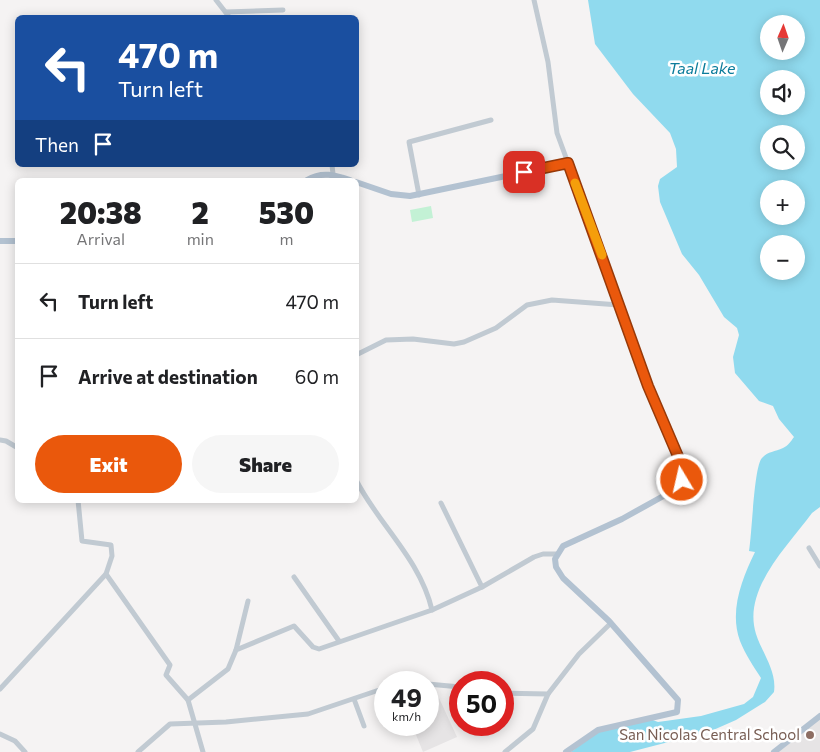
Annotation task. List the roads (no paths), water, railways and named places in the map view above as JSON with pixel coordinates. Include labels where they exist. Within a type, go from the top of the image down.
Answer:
[{"type":"main road","points":[[359,183],[391,194],[419,195],[568,163],[648,386],[684,474],[679,485],[670,493],[569,543],[556,554],[555,563],[558,572],[611,623],[678,700],[677,712],[598,730],[566,752]]},
{"type":"main road","points":[[312,178],[333,174],[344,178]]},
{"type":"main road","points":[[0,241],[15,241]]},
{"type":"main road","points":[[774,752],[820,716]]},
{"type":"street","points":[[216,0],[228,15]]},
{"type":"street","points":[[534,0],[548,62],[557,132],[568,163]]},
{"type":"street","points":[[226,12],[283,10]]},
{"type":"street","points":[[419,195],[409,142],[491,120]]},
{"type":"street","points":[[332,167],[333,174]]},
{"type":"street","points":[[359,354],[386,340],[413,339],[454,344],[464,342],[496,328],[527,305],[552,300],[619,305]]},
{"type":"street","points":[[0,440],[6,441],[15,448]]},
{"type":"street","points":[[359,484],[408,555],[426,587],[432,610]]},
{"type":"street","points":[[0,689],[106,574],[112,556],[111,545],[82,541],[78,503]]},
{"type":"street","points":[[440,504],[482,587]]},
{"type":"street","points":[[809,548],[820,566]]},
{"type":"street","points":[[236,650],[294,626],[313,647],[319,649],[432,610],[482,587],[534,557],[543,554],[556,554]]},
{"type":"street","points":[[106,574],[170,665],[166,676],[188,700],[196,723],[202,752]]},
{"type":"street","points":[[294,577],[338,641]]},
{"type":"street","points":[[188,700],[228,669],[236,650],[248,601]]},
{"type":"street","points":[[504,752],[533,729],[548,694],[580,654],[611,623]]},
{"type":"street","points":[[138,752],[170,724],[308,714],[374,692]]},
{"type":"street","points":[[514,693],[548,694]]},
{"type":"street","points":[[354,699],[364,726]]},
{"type":"street","points":[[0,734],[15,741],[25,752]]},
{"type":"water","name":"Taal Lake","points":[[588,0],[820,0],[820,507],[812,513],[780,554],[761,585],[755,601],[753,617],[756,634],[771,669],[774,684],[774,692],[765,702],[736,720],[711,731],[630,752],[571,752],[603,728],[650,719],[658,722],[701,716],[744,704],[753,697],[761,678],[740,641],[737,630],[736,607],[742,584],[755,552],[749,551],[759,464],[764,456],[785,447],[794,437],[779,419],[773,406],[759,401],[735,373],[733,357],[739,335],[737,328],[724,317],[699,275],[682,254],[660,202],[658,186],[660,179],[677,167],[676,149],[670,133],[633,94],[595,44]]},
{"type":"place","name":"San Nicolas Central School","points":[[810,735]]}]
